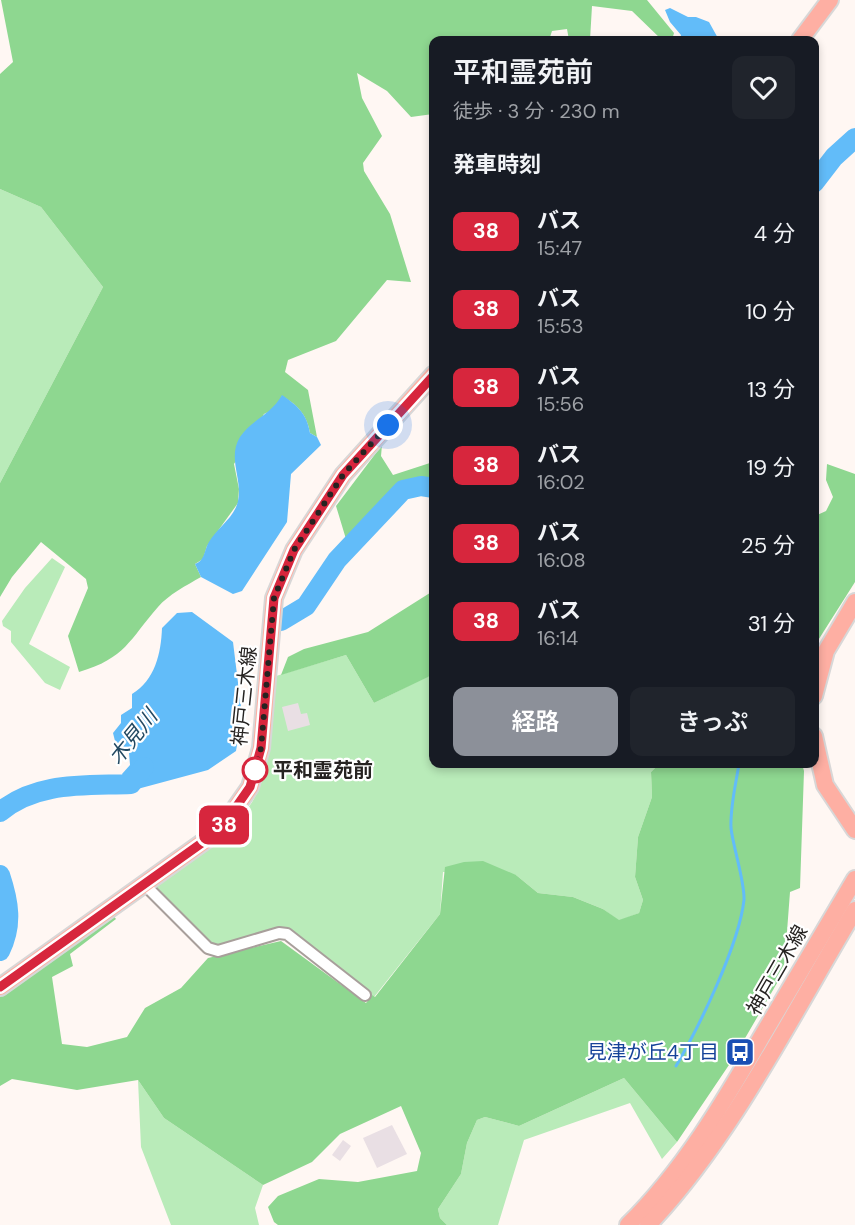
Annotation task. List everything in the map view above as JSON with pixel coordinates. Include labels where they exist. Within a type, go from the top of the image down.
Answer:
[{"type":"main road","points":[[803,36],[830,0]]},
{"type":"main road","name":"神戸三木線","points":[[0,987],[220,830],[250,787],[261,748],[274,598],[294,550],[343,475],[429,380]]},
{"type":"main road","points":[[819,677],[826,651],[855,602]]},
{"type":"main road","points":[[819,758],[825,785],[855,830]]},
{"type":"main road","name":"神戸三木線","points":[[628,1225],[692,1148],[732,1088],[855,879]]},
{"type":"main road","name":"神戸三木線","points":[[648,1225],[701,1160],[743,1097],[855,910]]},
{"type":"street","points":[[145,885],[208,948],[218,951],[279,933],[287,934],[365,995]]},
{"type":"green space","points":[[1,0],[647,0],[674,33],[673,36],[658,36],[632,11],[592,6],[590,36],[568,36],[567,29],[552,31],[550,36],[429,36],[429,115],[411,117],[387,91],[357,73],[362,98],[382,136],[363,163],[364,171],[390,214],[411,282],[387,280],[336,341],[288,360],[285,372],[308,390],[317,437],[310,433],[301,411],[282,396],[275,409],[264,414],[234,464],[239,489],[238,503],[207,546],[203,559],[195,564],[201,577],[178,590],[162,603],[117,654],[95,667],[79,672],[68,636],[88,588],[86,579],[41,542],[12,577],[0,597],[0,483],[103,287],[41,207],[0,189],[0,74],[13,62]]},
{"type":"green space","points":[[0,189],[41,207],[103,287],[0,483]]},
{"type":"green space","points":[[382,445],[381,456],[393,475],[429,463],[429,485],[426,477],[398,486],[346,539],[336,506]]},
{"type":"green space","points":[[827,464],[855,474],[855,582],[819,639],[819,514],[826,511],[833,497],[826,480]]},
{"type":"green space","points":[[52,558],[65,567],[29,644],[70,667],[60,690],[45,683],[11,642],[11,631],[3,626],[2,621],[25,588]]},
{"type":"green space","points":[[429,594],[429,676],[374,703],[346,655],[281,675],[288,657],[304,649],[368,632]]},
{"type":"green space","points":[[346,655],[374,703],[429,676],[429,768],[655,768],[651,772],[652,797],[638,837],[635,877],[643,900],[639,913],[619,921],[603,909],[573,897],[538,893],[516,875],[443,872],[440,914],[374,997],[283,927],[212,946],[154,887],[214,843],[253,801],[267,760],[276,676]]},
{"type":"green space","points":[[655,768],[803,768],[804,771],[800,888],[790,892],[784,971],[733,1059],[677,1142],[624,1078],[519,1126],[485,1117],[477,1120],[467,1143],[461,1174],[438,1209],[440,1218],[447,1225],[278,1225],[274,1222],[268,1207],[278,1196],[319,1179],[358,1182],[417,1171],[421,1153],[401,1106],[340,1134],[312,1162],[263,1185],[164,1118],[138,1080],[77,1090],[12,1079],[0,1086],[0,993],[112,914],[116,919],[70,954],[73,966],[52,977],[62,1044],[87,1047],[127,1037],[145,1008],[181,988],[208,958],[281,941],[366,1003],[372,995],[375,997],[440,914],[445,867],[464,862],[483,861],[516,875],[538,893],[573,897],[603,909],[619,920],[639,913],[643,900],[635,877],[638,837],[652,797],[651,772]]},
{"type":"green space","points":[[624,1078],[677,1142],[662,1159],[630,1103],[524,1140],[498,1225],[447,1225],[440,1218],[438,1209],[461,1174],[467,1143],[477,1120],[485,1117],[519,1126]]},
{"type":"green space","points":[[138,1080],[164,1118],[263,1185],[255,1208],[259,1225],[171,1225],[141,1147]]},
{"type":"water","points":[[670,8],[688,17],[696,17],[709,22],[717,36],[681,36],[670,22],[665,10]]},
{"type":"water","points":[[282,395],[301,411],[310,433],[317,437],[321,445],[291,474],[287,522],[242,591],[233,594],[201,577],[195,564],[201,560],[209,542],[236,507],[239,485],[235,453],[240,437],[272,408]]},
{"type":"water","points":[[192,612],[233,642],[242,715],[236,751],[208,770],[130,791],[122,774],[130,765],[129,753],[115,741],[113,733],[121,723],[121,715],[132,708],[132,694],[146,681],[155,666],[162,628],[177,613]]},
{"type":"building","points":[[298,703],[301,714],[307,713],[310,725],[288,731],[282,707]]},
{"type":"building","points":[[392,1125],[407,1154],[377,1168],[363,1138]]},
{"type":"building","points":[[343,1140],[351,1146],[340,1161],[332,1155]]},
{"type":"waterway","name":"木見川","points":[[819,176],[834,157],[855,138]]},
{"type":"waterway","name":"木見川","points":[[281,621],[306,606],[337,560],[403,490],[421,486],[429,487]]},
{"type":"waterway","name":"木見川","points":[[0,812],[14,802],[46,790],[62,787],[131,784],[144,767]]},
{"type":"waterway","points":[[676,1066],[717,985],[741,918],[744,893],[731,828],[732,804],[738,768]]},
{"type":"waterway","name":"木見川","points":[[0,875],[8,913],[7,932],[0,951]]},
{"type":"bus line","name":"38","points":[[0,987],[220,830],[250,787],[261,748],[274,598],[294,550],[343,475],[429,380]]},
{"type":"place","name":"平和霊苑前","points":[[255,770]]},
{"type":"place","name":"見津が丘4丁目","points":[[740,1052]]},
{"type":"route","points":[[255,770],[261,748],[274,598],[294,550],[343,475],[388,425]]}]
